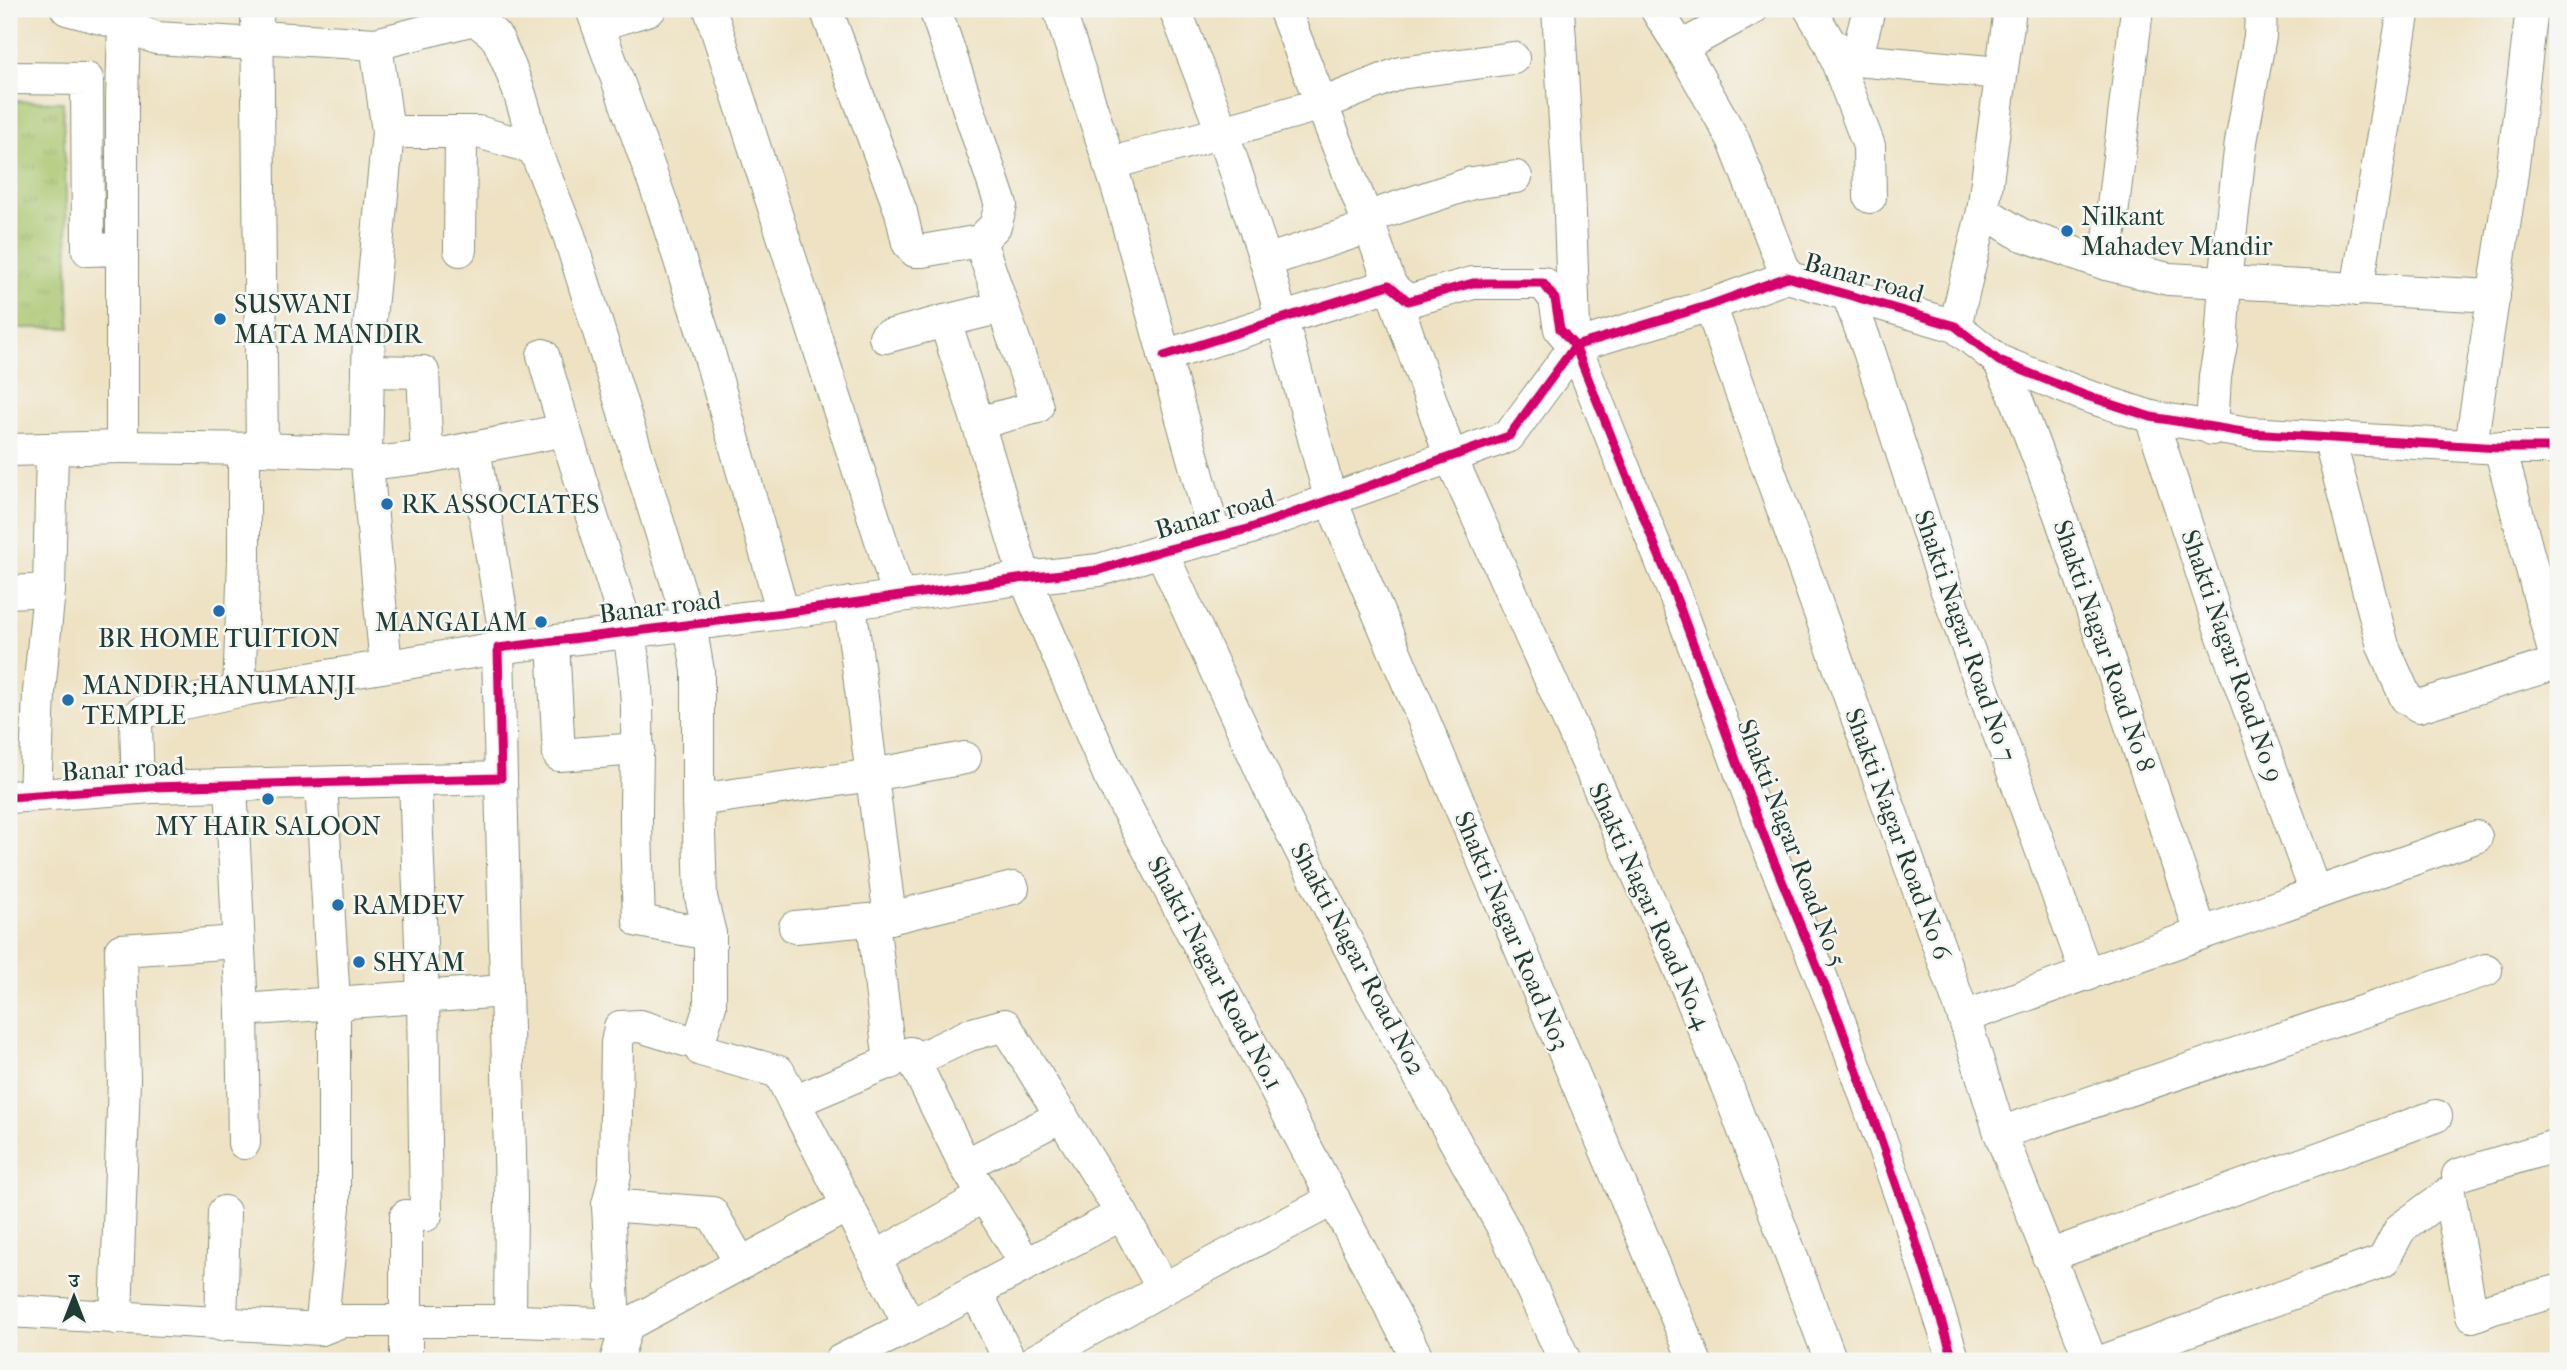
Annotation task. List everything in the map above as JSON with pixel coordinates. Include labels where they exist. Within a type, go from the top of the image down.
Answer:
[{"type":"street","points":[[67,9],[127,17],[156,38],[257,30],[376,44],[473,14],[498,38],[527,112],[534,148],[569,235],[690,625],[698,671],[701,897],[710,934],[710,1006],[701,1035],[701,1050],[779,1072],[909,1326]]},
{"type":"street","points":[[650,9],[595,17],[663,207],[705,339],[783,613]]},
{"type":"street","points":[[710,9],[899,596]]},
{"type":"street","points":[[826,9],[901,212],[908,243],[915,251],[980,241],[996,226],[1001,205],[935,9]]},
{"type":"street","points":[[1059,9],[1109,164],[1215,537]]},
{"type":"street","name":"Shakti Nagar Road No3","points":[[1175,9],[1222,131],[1266,261],[1331,501],[1695,1361]]},
{"type":"street","name":"Shakti Nagar Road No.4","points":[[1284,9],[1368,223],[1451,458],[1673,953],[1727,1086],[1831,1361]]},
{"type":"street","points":[[1558,9],[1575,346]]},
{"type":"street","points":[[1656,9],[1681,47],[1733,139],[1787,277]]},
{"type":"street","points":[[1681,47],[1752,9]]},
{"type":"street","points":[[1810,9],[1830,43],[1869,146],[1870,197]]},
{"type":"street","points":[[1856,60],[1869,9]]},
{"type":"street","points":[[1955,326],[1983,211],[2010,9]]},
{"type":"street","points":[[2106,264],[2137,9]]},
{"type":"street","points":[[2212,429],[2241,142],[2260,36],[2261,9]]},
{"type":"street","points":[[2357,290],[2404,9]]},
{"type":"street","points":[[2329,438],[2383,646],[2406,698],[2419,705],[2558,665],[2486,446],[2494,296],[2532,9]]},
{"type":"street","points":[[122,447],[122,99],[127,17]]},
{"type":"street","points":[[239,691],[244,559],[253,449],[257,30]]},
{"type":"street","points":[[1830,43],[1856,60],[2000,73]]},
{"type":"street","points":[[376,44],[388,132],[369,329],[366,458],[386,666]]},
{"type":"street","points":[[1109,164],[1322,104],[1400,73],[1513,58]]},
{"type":"street","points":[[9,78],[87,79],[88,250],[122,249]]},
{"type":"street","points":[[388,132],[478,132],[534,148]]},
{"type":"street","points":[[460,250],[461,132]]},
{"type":"street","points":[[1266,261],[1472,183],[1516,177]]},
{"type":"street","points":[[1983,211],[2020,234],[2106,264],[2168,279],[2494,296]]},
{"type":"street","points":[[978,424],[1037,407],[980,241]]},
{"type":"street","name":"Banar road","points":[[138,788],[136,724],[138,715],[142,712],[239,691],[503,648],[1099,570],[1248,529],[1509,436],[1575,346],[1710,305],[1787,277],[1955,326],[1999,361],[2084,395],[2151,417],[2212,429],[2329,438],[2558,448]]},
{"type":"street","points":[[1164,356],[1389,285],[1408,301],[1473,283],[1543,283],[1555,299],[1560,330],[1575,346]]},
{"type":"street","name":"Shakti Nagar Road No 7","points":[[1849,295],[1947,592],[2087,975]]},
{"type":"street","name":"Shakti Nagar Road No 6","points":[[1710,305],[1964,1017],[2000,1133],[2091,1361]]},
{"type":"street","points":[[885,337],[1002,307]]},
{"type":"street","name":"Shakti Nagar Road No.1","points":[[945,321],[1025,578],[1109,775],[1419,1361]]},
{"type":"street","name":"Shakti Nagar Road No 5","points":[[1575,346],[1680,608],[1767,844],[1840,1023],[1911,1226],[1954,1361]]},
{"type":"street","points":[[544,355],[628,632],[634,660],[639,749],[636,813],[639,921],[710,934]]},
{"type":"street","name":"Shakti Nagar Road No 8","points":[[1999,361],[2018,403],[2061,518],[2201,933]]},
{"type":"street","points":[[368,371],[423,372],[427,457]]},
{"type":"street","name":"Shakti Nagar Road No 9","points":[[2151,417],[2221,631],[2316,893]]},
{"type":"street","points":[[9,450],[122,447],[253,449],[366,458],[427,457],[565,430]]},
{"type":"street","points":[[474,448],[503,648],[501,778],[511,1196],[510,1321]]},
{"type":"street","points":[[22,796],[39,692],[49,590],[52,449]]},
{"type":"street","name":"Shakti Nagar Road No2","points":[[1161,551],[1269,788],[1366,980],[1506,1233],[1565,1361]]},
{"type":"street","points":[[9,592],[49,590]]},
{"type":"street","points":[[850,603],[872,775],[881,920],[902,1062],[1026,1264]]},
{"type":"street","points":[[553,642],[559,755],[639,749]]},
{"type":"street","points":[[698,800],[872,775],[965,758]]},
{"type":"street","name":"Banar road","points":[[22,796],[138,788],[501,778]]},
{"type":"street","points":[[406,1361],[406,1320],[416,1216],[423,998],[415,780]]},
{"type":"street","points":[[321,783],[334,1003],[334,1207],[321,1329]]},
{"type":"street","points":[[231,785],[242,1010],[244,1143]]},
{"type":"street","points":[[1964,1017],[2476,837]]},
{"type":"street","points":[[796,927],[881,920],[1013,888]]},
{"type":"street","points":[[116,1318],[124,1093],[121,950],[239,942]]},
{"type":"street","points":[[2000,1133],[2486,970]]},
{"type":"street","points":[[242,1010],[505,991]]},
{"type":"street","points":[[794,1102],[969,1035],[1005,1025],[1122,1214],[1163,1289]]},
{"type":"street","points":[[616,1361],[620,1325],[608,1205],[615,1175],[617,1043],[620,1027],[640,1026],[688,1041],[701,1035]]},
{"type":"street","points":[[965,1165],[1062,1116]]},
{"type":"street","points":[[2048,1256],[2436,1116]]},
{"type":"street","points":[[2458,1175],[2558,1145]]},
{"type":"street","points":[[2103,1361],[2383,1261],[2400,1229],[2449,1193],[2472,1316],[2558,1291]]},
{"type":"street","points":[[874,1258],[984,1196]]},
{"type":"street","points":[[1034,1361],[1334,1199]]},
{"type":"street","points":[[608,1205],[712,1213],[741,1264]]},
{"type":"street","points":[[9,1311],[321,1329],[342,1321],[406,1320],[620,1325],[741,1264],[847,1206]]},
{"type":"street","points":[[221,1325],[224,1212]]},
{"type":"street","points":[[839,1361],[1122,1214]]},
{"type":"street","points":[[976,1291],[1010,1361]]},
{"type":"green space","points":[[9,101],[63,102],[70,328],[9,328]]},
{"type":"cycle path","points":[[9,797],[152,787],[501,778],[498,648],[1099,570],[1248,529],[1509,436],[1575,346],[1710,305],[1787,277],[1955,326],[1999,361],[2084,395],[2151,417],[2249,433],[2500,448],[2558,448]]},
{"type":"cycle path","points":[[1164,356],[1389,285],[1408,301],[1473,283],[1543,283],[1555,299],[1560,329],[1575,346],[1680,608],[1767,844],[1840,1023],[1911,1226],[1954,1361]]},
{"type":"place","name":"Nilkant Mahadev Mandir","points":[[2067,231]]},
{"type":"place","name":"SUSWANI MATA MANDIR","points":[[220,319]]},
{"type":"place","name":"RK ASSOCIATES","points":[[387,504]]},
{"type":"place","name":"BR HOME TUITION","points":[[219,611]]},
{"type":"place","name":"MANGALAM","points":[[541,622]]},
{"type":"place","name":"MANDIR;HANUMANJI TEMPLE","points":[[68,700]]},
{"type":"place","name":"MY HAIR SALOON","points":[[268,799]]},
{"type":"place","name":"RAMDEV","points":[[338,905]]},
{"type":"place","name":"SHYAM","points":[[359,962]]}]
